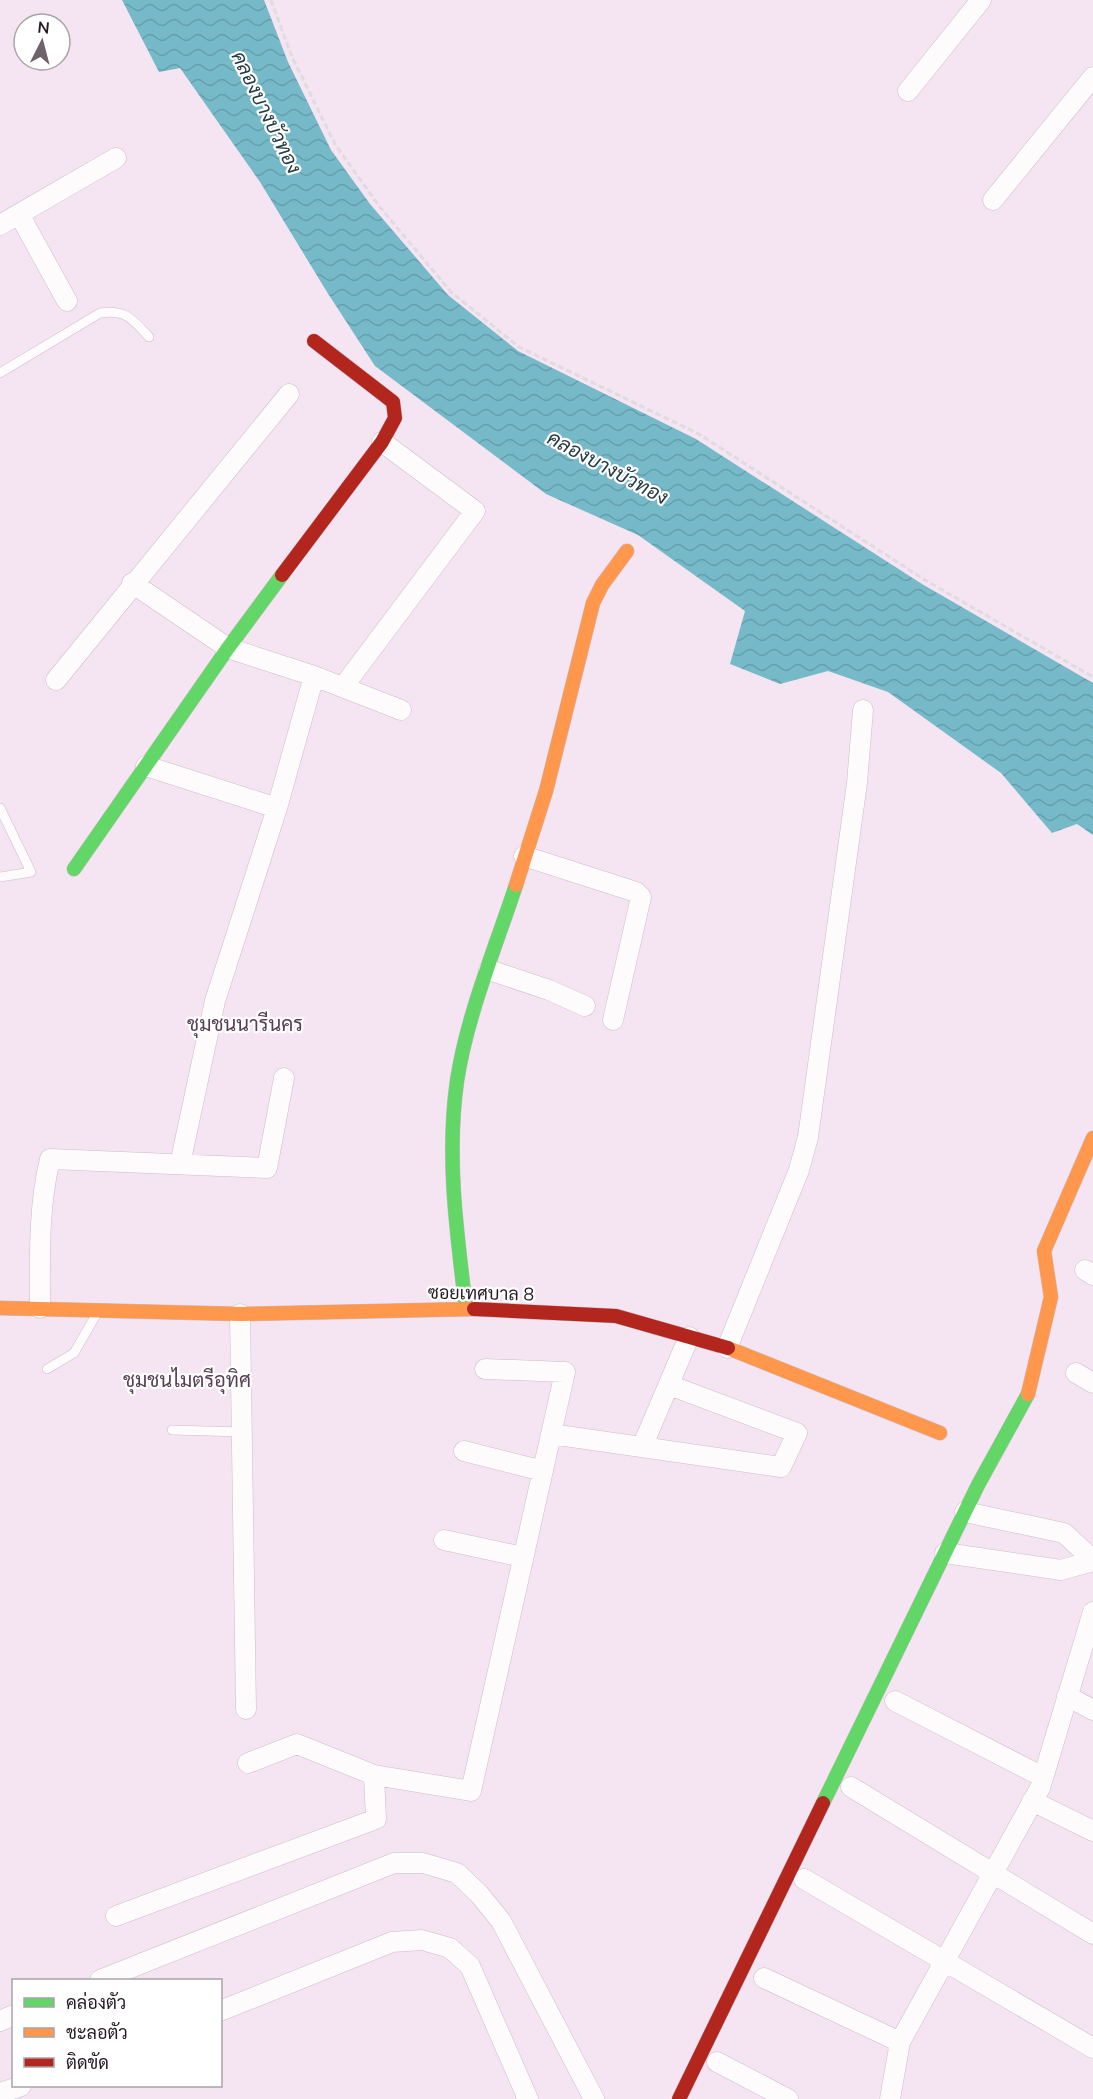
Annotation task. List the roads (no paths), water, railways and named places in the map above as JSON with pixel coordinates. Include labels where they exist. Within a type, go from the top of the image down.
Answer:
[{"type":"street","points":[[908,91],[981,0]]},
{"type":"street","points":[[993,200],[1093,77]]},
{"type":"street","points":[[0,225],[116,158]]},
{"type":"street","points":[[19,214],[67,301]]},
{"type":"street","points":[[74,869],[228,648],[382,442],[396,414],[393,402],[314,341]]},
{"type":"street","points":[[56,680],[132,583],[289,394]]},
{"type":"street","points":[[343,687],[475,511],[382,442]]},
{"type":"street","points":[[466,1309],[454,1203],[453,1149],[457,1082],[466,1039],[549,779],[593,603],[602,585],[627,551]]},
{"type":"street","points":[[132,583],[228,648],[314,676],[401,711]]},
{"type":"street","points":[[180,1164],[214,1001],[277,808],[314,676]]},
{"type":"street","points":[[727,1348],[799,1170],[808,1137],[857,783],[863,710]]},
{"type":"street","points":[[146,766],[277,808]]},
{"type":"street","points":[[524,856],[636,892],[641,897],[613,1020]]},
{"type":"street","points":[[489,970],[549,990],[585,1006]]},
{"type":"street","points":[[40,1308],[39,1228],[42,1192],[50,1160],[267,1168],[284,1078]]},
{"type":"street","points":[[679,2099],[964,1512],[1032,1387],[1052,1297],[1044,1251],[1093,1138]]},
{"type":"street","name":"ซอยเทศบาล 8","points":[[0,1308],[240,1314],[466,1309],[605,1314],[727,1348],[940,1433]]},
{"type":"street","points":[[240,1314],[246,1709]]},
{"type":"street","points":[[642,1447],[689,1337]]},
{"type":"street","points":[[248,1763],[297,1744],[375,1775],[471,1791],[565,1372],[485,1369]]},
{"type":"street","points":[[1076,1373],[1093,1383]]},
{"type":"street","points":[[551,1434],[781,1467],[797,1433],[669,1385]]},
{"type":"street","points":[[464,1451],[543,1471]]},
{"type":"street","points":[[945,1553],[1061,1570],[1093,1560],[1064,1533],[964,1512]]},
{"type":"street","points":[[444,1540],[523,1557]]},
{"type":"street","points":[[890,2099],[900,2042],[1043,1777],[1092,1614]]},
{"type":"street","points":[[1067,1696],[1093,1710]]},
{"type":"street","points":[[895,1701],[1043,1777]]},
{"type":"street","points":[[116,1916],[376,1819],[375,1775]]},
{"type":"street","points":[[851,1787],[992,1875],[1093,1934]]},
{"type":"street","points":[[1032,1801],[1093,1831]]},
{"type":"street","points":[[103,1979],[394,1863],[423,1863],[457,1873],[501,1921],[594,2099]]},
{"type":"street","points":[[804,1879],[1093,2048]]},
{"type":"street","points":[[222,2009],[392,1941],[422,1940],[450,1948],[470,1966],[528,2099]]},
{"type":"street","points":[[764,1978],[900,2042]]},
{"type":"street","points":[[717,2062],[788,2099]]},
{"type":"street","points":[[0,2093],[16,2087]]},
{"type":"lane","points":[[0,373],[100,313],[116,310],[132,319],[149,337]]},
{"type":"lane","points":[[0,808],[31,872],[0,877]]},
{"type":"lane","points":[[47,1369],[74,1353],[99,1310]]},
{"type":"lane","points":[[172,1430],[242,1432]]},
{"type":"water","name":"คลองบางบัวทอง","points":[[122,0],[264,0],[288,62],[331,150],[370,204],[448,295],[518,351],[696,439],[922,584],[1093,683],[1093,835],[1077,824],[1052,833],[1001,773],[888,692],[828,671],[780,684],[730,664],[745,611],[638,535],[546,494],[375,366],[260,182],[180,68],[159,72]]},
{"type":"district","name":"ชุมชนนารีนคร","points":[[245,1023]]},
{"type":"district","name":"ชุมชนไมตรีอุทิศ","points":[[187,1379]]}]
